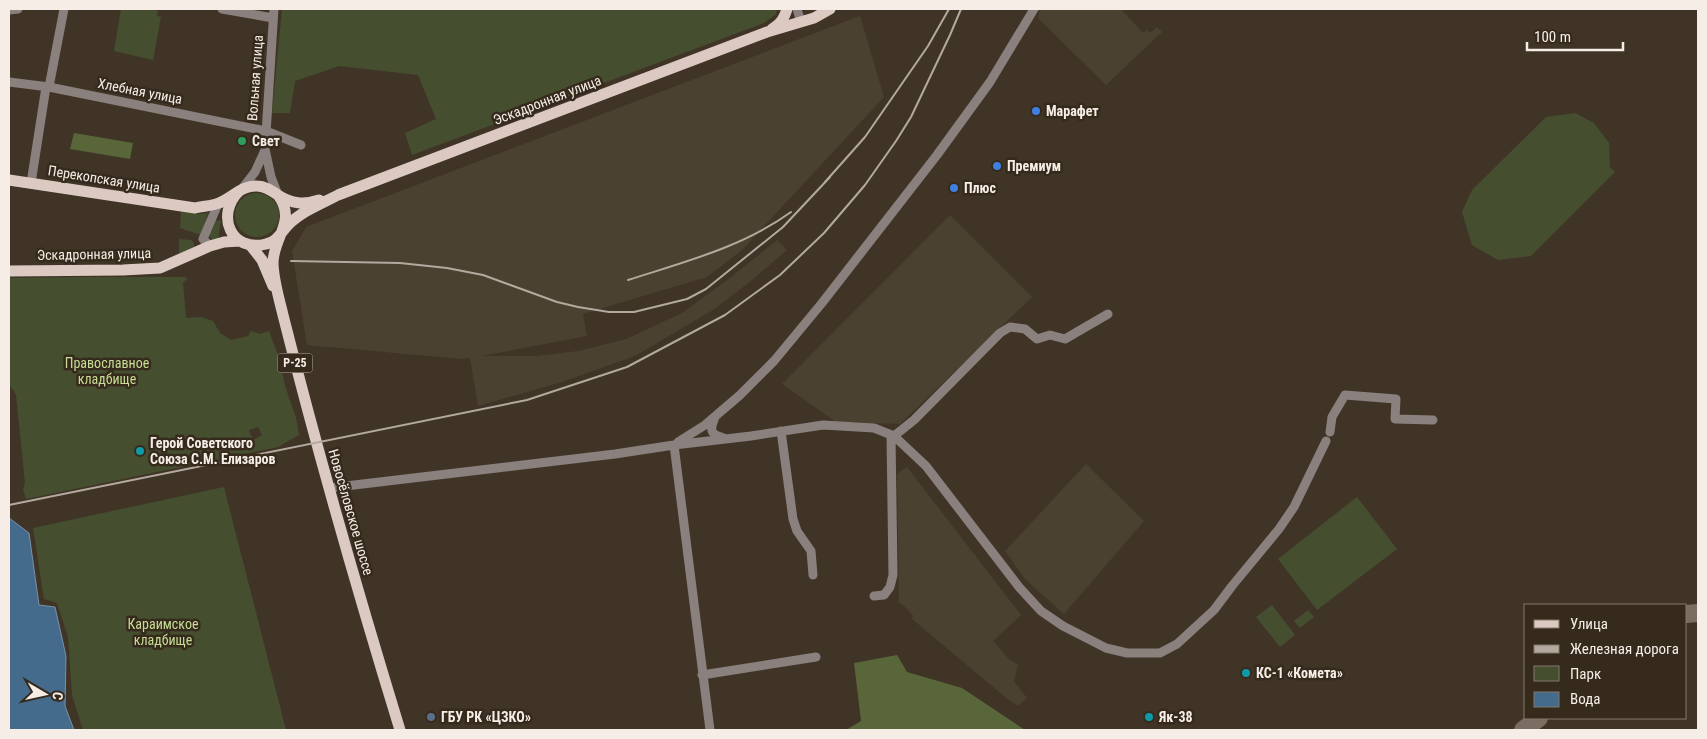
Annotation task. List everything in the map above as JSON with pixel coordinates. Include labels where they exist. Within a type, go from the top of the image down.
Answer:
[{"type":"main road","points":[[767,32],[780,23],[785,17],[787,9]]},
{"type":"main road","name":"Эскадронная улица","points":[[338,196],[767,32],[814,18],[830,9]]},
{"type":"main road","name":"Перекопская улица","points":[[9,180],[196,208],[218,204]]},
{"type":"main road","points":[[218,204],[239,191],[248,187],[258,186],[273,190],[297,203],[304,204],[338,196]]},
{"type":"main road","points":[[239,191],[232,199],[227,212],[227,218],[230,230],[246,243]]},
{"type":"main road","points":[[278,194],[284,203],[286,213],[285,224],[280,235]]},
{"type":"main road","points":[[210,246],[224,242],[267,244],[280,235],[287,225],[298,216],[338,196]]},
{"type":"main road","name":"Новосёловское шоссе","points":[[280,235],[273,262],[280,300],[316,444],[400,730]]},
{"type":"main road","name":"Новосёловское шоссе","points":[[246,243],[262,260],[280,300]]},
{"type":"main road","name":"Эскадронная улица","points":[[9,271],[160,268],[210,246]]},
{"type":"street","points":[[9,10],[18,9]]},
{"type":"street","points":[[31,183],[47,87],[64,9]]},
{"type":"street","points":[[222,9],[273,13]]},
{"type":"street","points":[[797,9],[801,22]]},
{"type":"street","points":[[674,445],[715,417],[740,395],[774,361],[828,296],[937,155],[990,82],[1034,9]]},
{"type":"street","name":"Вольная улица","points":[[265,149],[273,13]]},
{"type":"street","name":"Хлебная улица","points":[[9,82],[47,87],[266,131],[301,145]]},
{"type":"street","points":[[239,191],[255,172],[265,149]]},
{"type":"street","points":[[265,149],[270,177],[278,194]]},
{"type":"street","points":[[210,246],[203,240],[218,204]]},
{"type":"street","points":[[892,436],[914,420],[1000,332],[1010,327],[1025,329],[1036,339],[1050,335],[1065,339],[1108,314]]},
{"type":"street","points":[[329,488],[615,454],[823,425],[874,428],[892,436],[926,466],[1019,587],[1041,611],[1063,626],[1098,645],[1127,653],[1144,654],[1160,653],[1177,644],[1214,610],[1279,529],[1294,507],[1328,437],[1332,417],[1345,396],[1396,399],[1395,419],[1433,420]]},
{"type":"street","points":[[715,417],[711,428],[712,432],[717,436],[727,439]]},
{"type":"street","points":[[781,431],[793,519],[797,531],[811,551],[813,575]]},
{"type":"street","points":[[874,596],[884,595],[890,587],[893,576],[892,436]]},
{"type":"street","points":[[674,445],[710,730]]},
{"type":"street","points":[[702,675],[816,657]]},
{"type":"shaded area","points":[[1040,9],[1121,9],[1143,33],[1147,30],[1150,33],[1157,27],[1162,32],[1106,85],[1038,18]]},
{"type":"shaded area","points":[[860,16],[884,97],[742,250],[707,277],[583,314],[587,336],[482,356],[536,356],[578,351],[626,339],[682,313],[777,240],[787,250],[713,310],[635,356],[562,382],[478,406],[470,358],[462,359],[307,345],[292,251],[306,227]]},
{"type":"shaded area","points":[[950,215],[1032,297],[900,424],[836,422],[782,384]]},
{"type":"shaded area","points":[[1086,464],[1144,521],[1064,614],[1025,579],[1005,551]]},
{"type":"shaded area","points":[[907,467],[1021,615],[993,641],[1009,659],[1018,665],[1014,681],[1027,698],[1018,706],[912,619],[913,615],[899,603],[897,474]]},
{"type":"green space","points":[[121,9],[149,9],[158,11],[157,16],[161,17],[153,60],[114,51]]},
{"type":"green space","points":[[282,9],[777,9],[776,14],[764,23],[412,155],[405,133],[436,119],[418,75],[339,66],[295,81],[290,113],[272,113]]},
{"type":"green space","points":[[1575,113],[1594,123],[1609,143],[1610,167],[1615,172],[1531,256],[1498,260],[1472,245],[1462,212],[1472,190],[1546,117]]},
{"type":"green space","points":[[74,133],[133,143],[130,159],[70,149]]},
{"type":"green space","points":[[261,193],[273,199],[278,206],[278,224],[273,231],[266,236],[253,237],[245,234],[238,227],[235,211],[238,203],[245,196]]},
{"type":"green space","points":[[181,211],[201,214],[208,213],[201,235],[180,228]]},
{"type":"green space","points":[[221,220],[218,239],[212,242],[209,234],[216,221]]},
{"type":"green space","points":[[179,239],[191,240],[194,243],[194,247],[179,254]]},
{"type":"green space","name":"Православное кладбище","points":[[186,277],[187,280],[183,283],[186,318],[201,317],[213,321],[220,333],[231,340],[248,336],[251,331],[260,334],[269,331],[279,358],[299,435],[278,447],[26,499],[23,489],[25,483],[16,395],[12,388],[9,387],[9,278]],"holes":[[[258,427],[262,435],[253,440],[249,430]]]},
{"type":"green space","name":"Караимское кладбище","points":[[224,487],[286,730],[83,730],[72,695],[68,637],[57,603],[44,599],[33,528]]},
{"type":"green space","points":[[1357,497],[1397,549],[1317,610],[1278,559]]},
{"type":"green space","points":[[1272,605],[1295,635],[1280,647],[1256,617]]},
{"type":"green space","points":[[1308,610],[1314,617],[1300,628],[1294,621]]},
{"type":"green space","points":[[897,655],[907,672],[962,688],[1025,730],[846,730],[861,721],[854,663]]},
{"type":"water","points":[[9,518],[29,533],[39,605],[55,607],[66,656],[65,706],[74,730],[9,730]]},
{"type":"taxiway","points":[[1687,614],[1698,613]]},
{"type":"taxiway","points":[[1523,730],[1538,719]]},
{"type":"railway","points":[[825,182],[865,137],[928,46],[949,9]]},
{"type":"railway","points":[[9,505],[527,400],[627,367],[725,315],[780,275],[824,233],[865,185],[911,117],[961,9]]},
{"type":"railway","points":[[291,261],[400,263],[447,268],[483,275],[557,302],[578,307],[609,312],[634,312],[687,299],[706,289],[783,227],[830,177]]},
{"type":"railway","points":[[628,280],[692,260],[733,244],[773,224],[791,212]]},
{"type":"place","name":"Марафет","points":[[1036,111]]},
{"type":"place","name":"Свет","points":[[242,141]]},
{"type":"place","name":"Премиум","points":[[997,166]]},
{"type":"place","name":"Плюс","points":[[954,188]]},
{"type":"place","name":"Герой Советского Союза С.М. Елизаров","points":[[140,451]]},
{"type":"place","name":"КС-1 «Комета»","points":[[1246,673]]},
{"type":"place","name":"ГБУ РК «ЦЗКО»","points":[[431,717]]},
{"type":"place","name":"Як-38","points":[[1149,717]]}]
